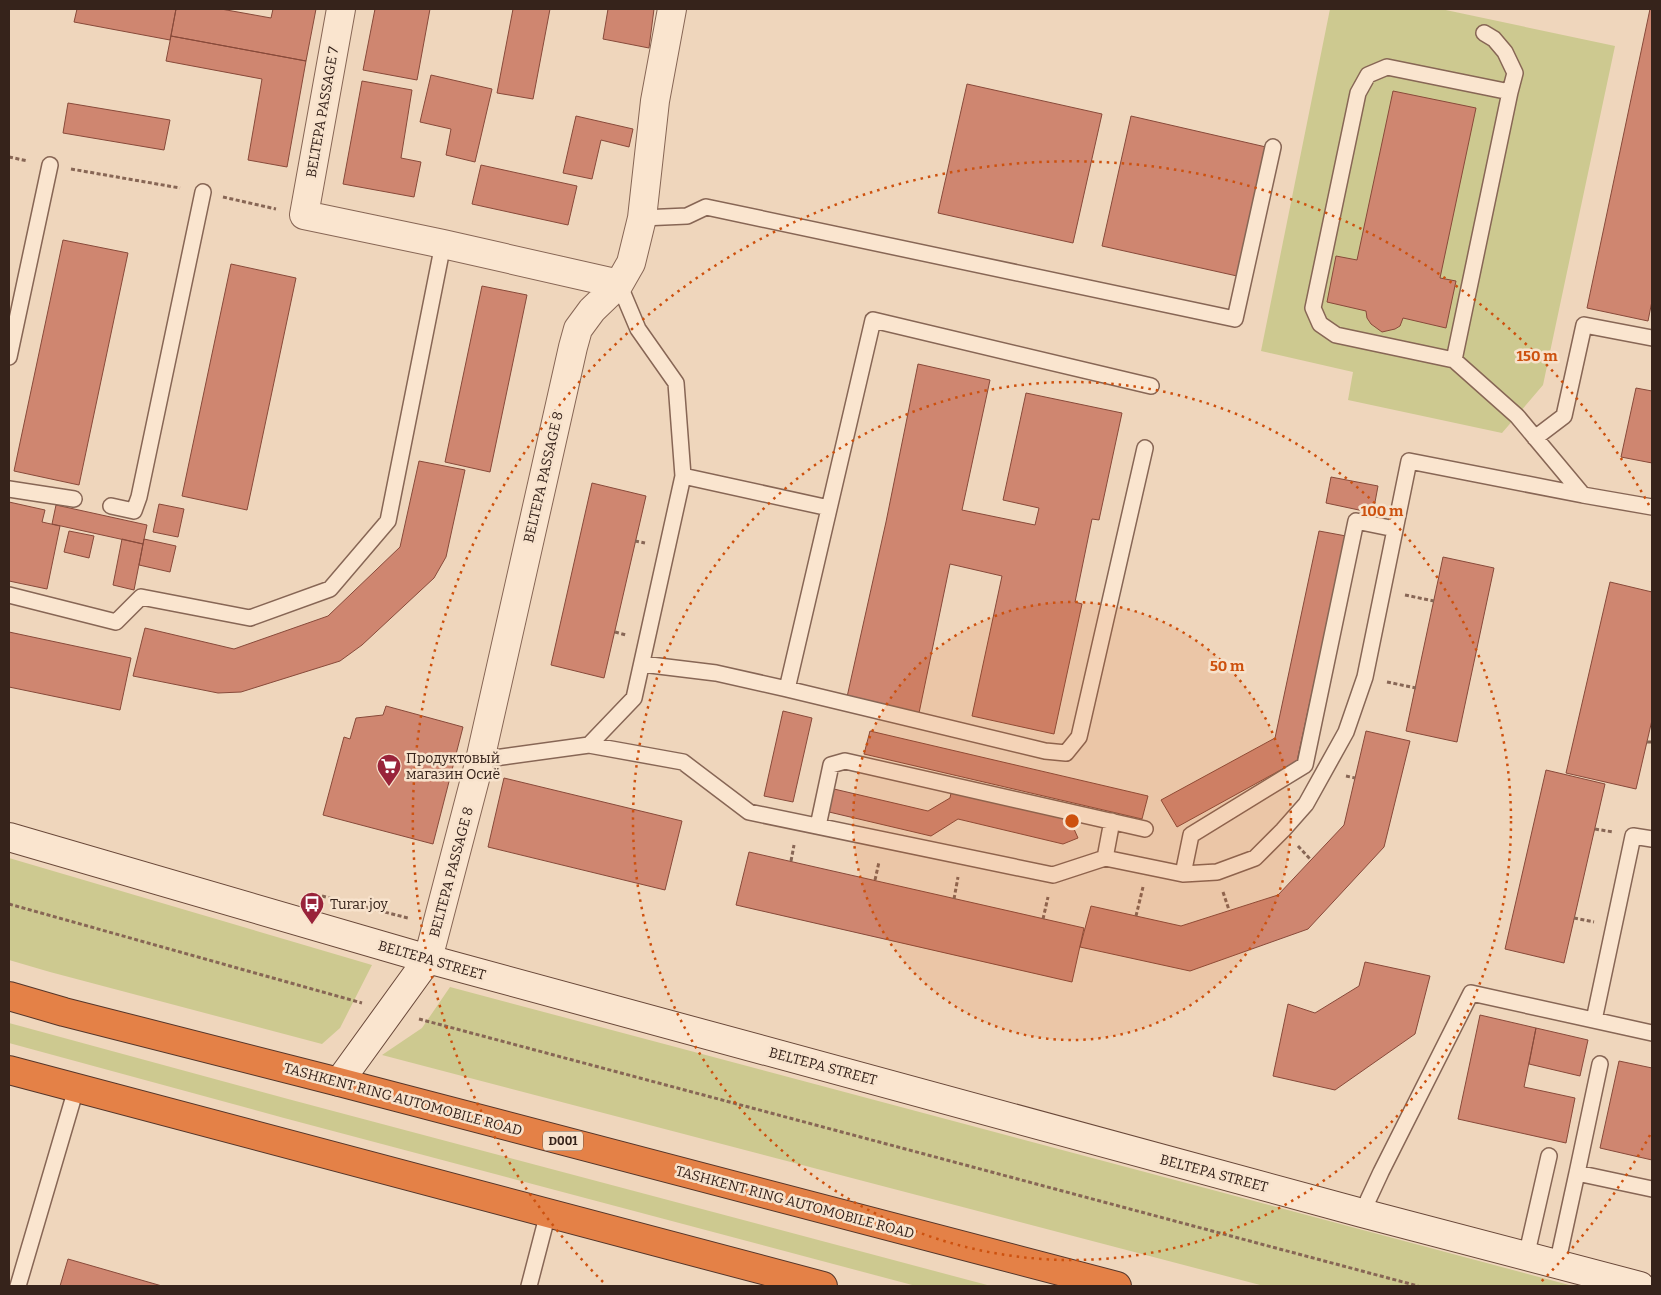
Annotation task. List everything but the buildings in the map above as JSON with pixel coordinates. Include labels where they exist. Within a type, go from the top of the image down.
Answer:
[{"type":"highway","name":"TASHKENT RING AUTOMOBILE ROAD","points":[[9,996],[73,1015],[339,1082],[1117,1286]]},
{"type":"highway","points":[[9,1070],[823,1286]]},
{"type":"street","name":"BELTEPA PASSAGE 7","points":[[304,215],[341,9]]},
{"type":"street","name":"BELTEPA PASSAGE 8","points":[[428,959],[480,760],[578,329],[592,310],[619,284],[631,263],[642,218],[655,101],[672,9]]},
{"type":"street","points":[[304,215],[619,284]]},
{"type":"street","name":"BELTEPA STREET","points":[[9,838],[428,959],[1362,1213],[1640,1286]]},
{"type":"street","points":[[339,1082],[428,959]]},
{"type":"lane","points":[[1454,360],[1514,72],[1505,52],[1494,39],[1484,33]]},
{"type":"lane","points":[[1510,92],[1387,67],[1368,75],[1358,93],[1313,308],[1320,324],[1336,335],[1454,360],[1517,416],[1583,495]]},
{"type":"lane","points":[[642,218],[686,216],[706,207],[1235,319],[1272,146]]},
{"type":"lane","points":[[9,357],[50,165]]},
{"type":"lane","points":[[111,506],[134,511],[139,497],[203,192]]},
{"type":"lane","points":[[9,595],[116,622],[141,597],[250,618],[330,589],[388,521],[443,244]]},
{"type":"lane","points":[[589,745],[634,698],[683,476],[676,382],[638,329],[619,284]]},
{"type":"lane","points":[[787,690],[873,320],[1151,386]]},
{"type":"lane","points":[[1536,438],[1564,416],[1584,325],[1652,338]]},
{"type":"lane","points":[[642,664],[716,673],[1045,751],[1066,753],[1079,737],[1145,448]]},
{"type":"lane","points":[[480,760],[589,745],[683,762],[749,812],[1053,876],[1105,858],[1183,874],[1217,872],[1255,858],[1283,830],[1306,804],[1346,732],[1365,677],[1409,461],[1652,507]]},
{"type":"lane","points":[[683,476],[830,508]]},
{"type":"lane","points":[[9,489],[74,499]]},
{"type":"lane","points":[[1183,874],[1191,835],[1306,765],[1356,521],[1395,529]]},
{"type":"lane","points":[[818,826],[831,765],[845,762],[1146,829]]},
{"type":"lane","points":[[1105,858],[1112,821]]},
{"type":"lane","points":[[1594,1020],[1633,836],[1652,839]]},
{"type":"lane","points":[[1362,1213],[1380,1172],[1471,993],[1652,1033]]},
{"type":"lane","points":[[1557,1265],[1600,1064]]},
{"type":"lane","points":[[18,1286],[76,1089]]},
{"type":"lane","points":[[1526,1257],[1549,1156]]},
{"type":"lane","points":[[1577,1173],[1652,1189]]},
{"type":"lane","points":[[529,1286],[548,1213]]},
{"type":"path","points":[[9,157],[203,192],[304,215]]},
{"type":"path","points":[[1382,590],[1434,601]]},
{"type":"path","points":[[1365,677],[1416,688]]},
{"type":"path","points":[[1647,742],[1652,742]]},
{"type":"path","points":[[1136,916],[1147,867]]},
{"type":"path","points":[[9,904],[354,1001]]},
{"type":"path","points":[[427,1021],[1418,1286]]},
{"type":"shaded area","points":[[1330,9],[1441,9],[1615,46],[1543,385],[1502,433],[1348,400],[1353,372],[1261,351]]},
{"type":"shaded area","points":[[9,858],[372,965],[340,1028],[322,1044],[9,960]]},
{"type":"shaded area","points":[[450,987],[1573,1286],[1264,1286],[382,1055],[422,1028]]},
{"type":"shaded area","points":[[9,1023],[991,1286],[916,1286],[284,1118],[9,1043]]},
{"type":"place","name":"Продуктовый магазин Осиё","points":[[389,787]]},
{"type":"place","name":"Turar joy","points":[[312,925]]}]
